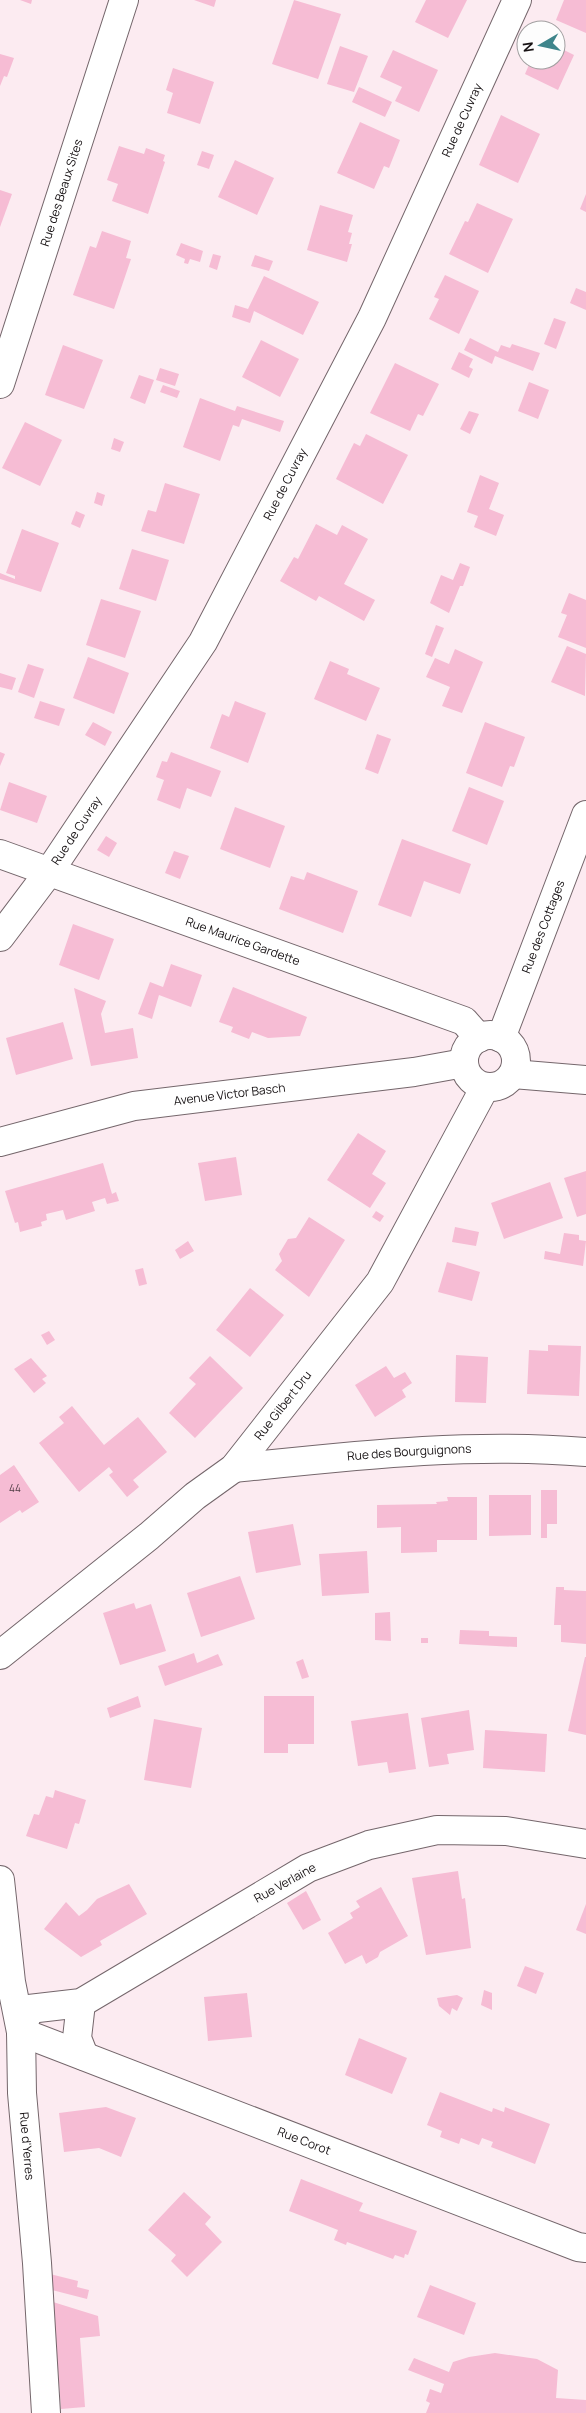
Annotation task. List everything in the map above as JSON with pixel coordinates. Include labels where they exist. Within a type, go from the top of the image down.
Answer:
[{"type":"street","name":"Rue des Beaux Sites","points":[[1,378],[124,0]]},
{"type":"street","name":"Rue de Cuvray","points":[[0,937],[49,872],[203,642],[372,318],[517,0]]},
{"type":"street","name":"Rue des Cottages","points":[[490,1038],[586,815]]},
{"type":"street","name":"Rue Maurice Gardette","points":[[0,854],[464,1021],[490,1038]]},
{"type":"street","points":[[490,1038],[513,1049],[516,1066],[513,1074],[501,1085],[485,1087],[470,1079],[464,1063],[467,1048],[490,1038]]},
{"type":"street","name":"Avenue Victor Basch","points":[[0,1142],[134,1106],[414,1072],[464,1063]]},
{"type":"street","points":[[513,1074],[586,1080]]},
{"type":"street","name":"Rue Gilbert Dru","points":[[0,1655],[149,1536],[195,1496],[234,1468],[380,1282],[485,1087]]},
{"type":"street","name":"Rue des Bourguignons","points":[[234,1468],[415,1450],[529,1447],[586,1452]]},
{"type":"street","name":"Rue Verlaine","points":[[21,2032],[29,2009],[81,2003],[308,1868],[369,1845],[437,1830],[506,1831],[586,1844]]},
{"type":"street","name":"Rue d'Yerres","points":[[0,1880],[11,1982],[21,2032],[22,2093],[37,2263],[46,2413]]},
{"type":"street","points":[[81,2003],[77,2038],[84,2056]]},
{"type":"street","name":"Rue Corot","points":[[21,2032],[578,2247],[586,2248]]},
{"type":"building","points":[[20,0],[32,0],[31,4]]},
{"type":"building","points":[[194,0],[216,0],[214,7]]},
{"type":"building","points":[[294,0],[341,14],[318,79],[272,64]]},
{"type":"building","points":[[426,0],[467,0],[448,38],[415,22]]},
{"type":"building","points":[[564,0],[586,0],[586,33],[566,24],[566,20],[556,20]]},
{"type":"building","points":[[340,46],[368,56],[354,92],[327,84]]},
{"type":"building","points":[[393,50],[438,70],[419,112],[395,101],[402,87],[380,77]]},
{"type":"building","points":[[566,51],[574,55],[558,90],[525,74],[527,70],[566,70]]},
{"type":"building","points":[[0,54],[14,58],[7,77],[4,76],[0,86]]},
{"type":"building","points":[[173,68],[214,82],[200,124],[167,113],[173,93],[166,90]]},
{"type":"building","points":[[359,87],[392,102],[385,117],[352,102]]},
{"type":"building","points":[[501,115],[540,134],[518,183],[479,165]]},
{"type":"building","points":[[360,122],[400,140],[389,168],[384,166],[374,189],[337,173]]},
{"type":"building","points":[[119,146],[144,154],[146,148],[165,155],[163,161],[165,162],[148,214],[112,201],[118,184],[107,180]]},
{"type":"building","points":[[202,151],[214,155],[209,169],[197,165]]},
{"type":"building","points":[[235,160],[274,178],[257,215],[218,197]]},
{"type":"building","points":[[0,190],[12,194],[0,227]]},
{"type":"building","points":[[586,194],[586,212],[580,209]]},
{"type":"building","points":[[477,203],[513,219],[488,273],[449,254],[465,221],[468,222]]},
{"type":"building","points":[[320,205],[353,215],[348,232],[352,233],[349,244],[352,244],[347,262],[307,250]]},
{"type":"building","points":[[102,231],[131,241],[126,258],[131,259],[114,309],[73,295],[90,246],[96,248]]},
{"type":"building","points":[[181,243],[203,251],[200,262],[190,259],[188,264],[184,263],[185,259],[176,255]]},
{"type":"building","points":[[213,254],[221,256],[217,270],[209,267]]},
{"type":"building","points":[[255,255],[273,261],[269,271],[251,266]]},
{"type":"building","points":[[445,275],[479,291],[459,334],[429,319],[439,299],[434,297]]},
{"type":"building","points":[[264,276],[319,302],[303,335],[254,311],[250,323],[232,317],[235,305],[248,309]]},
{"type":"building","points":[[576,288],[586,292],[586,310],[570,303]]},
{"type":"building","points":[[554,318],[566,322],[556,349],[544,344]]},
{"type":"building","points":[[470,338],[498,352],[501,345],[510,348],[512,344],[540,353],[533,371],[495,356],[492,364],[464,350]]},
{"type":"building","points":[[261,340],[299,359],[280,397],[242,377]]},
{"type":"building","points":[[63,345],[103,360],[84,409],[45,395]]},
{"type":"building","points":[[459,352],[473,359],[469,367],[473,369],[469,378],[451,369]]},
{"type":"building","points":[[395,363],[439,384],[423,416],[418,414],[410,431],[370,413]]},
{"type":"building","points":[[160,368],[179,374],[175,386],[156,380]]},
{"type":"building","points":[[139,375],[154,380],[145,404],[130,398]]},
{"type":"building","points":[[529,382],[549,390],[538,419],[518,411]]},
{"type":"building","points":[[163,385],[180,391],[177,398],[160,392]]},
{"type":"building","points":[[200,398],[235,411],[237,406],[284,421],[280,432],[242,419],[239,427],[233,425],[220,461],[183,447]]},
{"type":"building","points":[[469,411],[479,414],[470,434],[460,429]]},
{"type":"building","points":[[25,422],[62,440],[40,486],[2,468]]},
{"type":"building","points":[[366,434],[408,455],[383,504],[336,479],[354,443],[360,446]]},
{"type":"building","points":[[114,438],[124,442],[120,452],[111,449]]},
{"type":"building","points":[[480,475],[499,483],[489,509],[504,515],[496,536],[474,527],[478,516],[467,512]]},
{"type":"building","points":[[165,483],[200,494],[184,544],[141,531],[148,510],[156,512]]},
{"type":"building","points":[[97,492],[105,495],[102,506],[94,503]]},
{"type":"building","points":[[76,511],[85,515],[80,528],[71,524]]},
{"type":"building","points":[[316,524],[337,535],[342,525],[368,539],[344,584],[375,600],[364,621],[319,596],[316,601],[280,581],[294,557],[298,559]]},
{"type":"building","points":[[22,529],[59,543],[41,592],[0,579],[0,573],[15,579],[15,576],[6,573]]},
{"type":"building","points":[[132,549],[169,560],[156,601],[119,589]]},
{"type":"building","points":[[460,563],[470,567],[463,586],[460,586],[449,613],[430,603],[441,575],[453,580]]},
{"type":"building","points":[[569,593],[586,600],[586,648],[558,637],[567,615],[561,613]]},
{"type":"building","points":[[101,599],[141,611],[125,658],[86,645]]},
{"type":"building","points":[[436,625],[444,628],[432,657],[425,654]]},
{"type":"building","points":[[567,646],[586,654],[585,696],[551,682]]},
{"type":"building","points":[[455,649],[483,662],[462,713],[442,706],[450,687],[426,677],[435,658],[449,664]]},
{"type":"building","points":[[88,657],[129,673],[114,714],[73,698]]},
{"type":"building","points":[[330,661],[349,669],[347,674],[380,688],[366,721],[314,699]]},
{"type":"building","points":[[28,664],[44,669],[34,698],[18,692]]},
{"type":"building","points":[[0,673],[16,678],[12,690],[0,687]]},
{"type":"building","points":[[40,701],[65,709],[59,726],[34,718]]},
{"type":"building","points":[[235,701],[266,713],[248,763],[210,748],[222,714],[229,717]]},
{"type":"building","points":[[93,722],[112,732],[105,746],[85,735]]},
{"type":"building","points":[[485,722],[525,737],[514,767],[510,766],[502,787],[466,773]]},
{"type":"building","points":[[377,734],[391,739],[378,774],[365,769]]},
{"type":"building","points":[[0,752],[5,754],[0,766]]},
{"type":"building","points":[[171,752],[221,771],[211,797],[187,788],[180,809],[157,800],[164,780],[156,777],[162,761],[167,762]]},
{"type":"building","points":[[9,782],[47,796],[37,823],[0,810]]},
{"type":"building","points":[[469,787],[504,801],[487,845],[452,831]]},
{"type":"building","points":[[235,807],[285,826],[270,868],[220,849]]},
{"type":"building","points":[[106,836],[117,843],[109,857],[97,850]]},
{"type":"building","points":[[402,839],[471,864],[460,894],[424,881],[411,917],[378,905]]},
{"type":"building","points":[[174,851],[189,856],[180,879],[165,873]]},
{"type":"building","points":[[307,872],[358,891],[343,933],[279,909],[291,876],[304,880]]},
{"type":"building","points":[[73,924],[114,939],[99,980],[59,965]]},
{"type":"building","points":[[171,964],[202,975],[191,1007],[159,995],[152,1019],[138,1014],[150,982],[163,987]]},
{"type":"building","points":[[233,987],[307,1017],[300,1036],[268,1038],[252,1032],[249,1039],[231,1032],[233,1027],[219,1022]]},
{"type":"building","points":[[74,988],[106,1001],[101,1014],[105,1033],[133,1028],[138,1058],[91,1066]]},
{"type":"building","points":[[63,1022],[73,1059],[16,1075],[6,1038]]},
{"type":"building","points":[[358,1133],[386,1151],[372,1174],[386,1183],[370,1208],[327,1180]]},
{"type":"building","points":[[236,1157],[242,1195],[205,1201],[198,1163]]},
{"type":"building","points":[[103,1163],[112,1194],[116,1192],[119,1201],[107,1204],[105,1198],[92,1202],[95,1211],[66,1220],[63,1210],[46,1214],[47,1220],[41,1222],[42,1226],[20,1232],[18,1222],[15,1223],[5,1191]]},
{"type":"building","points":[[586,1171],[586,1214],[577,1217],[564,1178]]},
{"type":"building","points":[[550,1182],[563,1218],[504,1239],[491,1203]]},
{"type":"building","points":[[376,1211],[384,1216],[380,1222],[372,1217]]},
{"type":"building","points":[[309,1217],[345,1240],[309,1297],[275,1270],[282,1261],[279,1254],[288,1239],[296,1238]]},
{"type":"building","points":[[455,1227],[479,1232],[476,1246],[452,1242]]},
{"type":"building","points":[[564,1233],[579,1235],[579,1240],[586,1241],[583,1266],[544,1259],[545,1251],[560,1254]]},
{"type":"building","points":[[188,1241],[194,1251],[180,1259],[175,1250]]},
{"type":"building","points":[[447,1262],[480,1272],[472,1301],[438,1292]]},
{"type":"building","points":[[143,1268],[147,1284],[139,1286],[135,1270]]},
{"type":"building","points":[[250,1288],[284,1315],[250,1357],[216,1330]]},
{"type":"building","points":[[49,1331],[55,1340],[47,1345],[41,1335]]},
{"type":"building","points":[[548,1345],[581,1346],[579,1396],[527,1394],[529,1350],[548,1351]]},
{"type":"building","points":[[456,1355],[488,1357],[486,1403],[455,1402]]},
{"type":"building","points":[[210,1356],[243,1388],[195,1438],[169,1413],[196,1384],[189,1378]]},
{"type":"building","points":[[31,1358],[47,1376],[42,1379],[46,1383],[34,1393],[14,1369]]},
{"type":"building","points":[[386,1366],[394,1378],[405,1372],[412,1383],[402,1390],[406,1397],[375,1417],[355,1385]]},
{"type":"building","points":[[72,1406],[104,1445],[138,1417],[167,1452],[133,1480],[139,1487],[127,1497],[109,1475],[113,1472],[109,1467],[79,1492],[39,1443],[64,1423],[59,1417]]},
{"type":"building","points":[[14,1465],[39,1502],[22,1513],[20,1510],[0,1523],[0,1475]]},
{"type":"building","points":[[541,1490],[557,1490],[557,1524],[547,1524],[547,1538],[541,1538]]},
{"type":"building","points":[[489,1495],[531,1495],[531,1535],[489,1536]]},
{"type":"building","points":[[447,1497],[477,1497],[477,1540],[437,1540],[437,1552],[401,1553],[401,1527],[377,1528],[377,1505],[437,1504],[436,1502],[448,1501]]},
{"type":"building","points":[[293,1524],[301,1565],[256,1573],[248,1532]]},
{"type":"building","points":[[367,1551],[369,1593],[322,1596],[319,1554]]},
{"type":"building","points":[[240,1576],[255,1619],[201,1637],[187,1593]]},
{"type":"building","points":[[556,1587],[564,1587],[564,1590],[586,1591],[586,1644],[561,1642],[561,1625],[554,1625]]},
{"type":"building","points":[[134,1603],[136,1609],[151,1604],[166,1651],[120,1665],[103,1613]]},
{"type":"building","points":[[390,1612],[391,1641],[375,1640],[375,1613]]},
{"type":"building","points":[[460,1630],[489,1631],[489,1636],[517,1637],[517,1647],[459,1644]]},
{"type":"building","points":[[421,1638],[428,1638],[428,1643],[421,1643]]},
{"type":"building","points":[[194,1653],[197,1663],[218,1654],[223,1665],[165,1686],[158,1666]]},
{"type":"building","points":[[586,1657],[586,1735],[568,1731]]},
{"type":"building","points":[[303,1659],[309,1677],[302,1679],[296,1662]]},
{"type":"building","points":[[138,1696],[141,1707],[110,1718],[107,1708]]},
{"type":"building","points":[[264,1696],[314,1696],[314,1744],[288,1744],[288,1753],[264,1753]]},
{"type":"building","points":[[469,1710],[474,1750],[447,1754],[449,1764],[429,1767],[421,1718]]},
{"type":"building","points":[[408,1713],[416,1769],[389,1773],[387,1762],[358,1766],[351,1721]]},
{"type":"building","points":[[154,1719],[202,1728],[191,1788],[144,1780]]},
{"type":"building","points":[[485,1730],[547,1734],[545,1772],[483,1768]]},
{"type":"building","points":[[55,1790],[86,1800],[79,1824],[75,1823],[67,1849],[26,1836],[34,1814],[39,1815],[46,1796],[53,1798]]},
{"type":"building","points":[[458,1871],[462,1899],[465,1898],[471,1948],[426,1955],[412,1878]]},
{"type":"building","points":[[129,1884],[147,1914],[100,1941],[102,1945],[81,1957],[44,1929],[66,1902],[79,1916],[97,1899]]},
{"type":"building","points":[[381,1887],[408,1936],[380,1952],[378,1957],[366,1964],[362,1955],[345,1964],[328,1933],[353,1918],[350,1913],[360,1907],[356,1901]]},
{"type":"building","points":[[306,1891],[321,1920],[303,1930],[287,1903]]},
{"type":"building","points":[[586,1904],[586,1934],[576,1930]]},
{"type":"building","points":[[525,1966],[544,1973],[536,1994],[517,1986]]},
{"type":"building","points":[[484,1990],[492,1993],[492,2010],[481,2005]]},
{"type":"building","points":[[247,1993],[252,2037],[208,2041],[204,1997]]},
{"type":"building","points":[[457,1995],[463,1998],[457,2011],[452,2008],[450,2015],[439,2006],[437,1998]]},
{"type":"building","points":[[359,2038],[407,2058],[392,2094],[345,2075]]},
{"type":"building","points":[[440,2092],[492,2112],[493,2108],[504,2112],[505,2107],[550,2124],[535,2164],[491,2147],[493,2142],[482,2138],[479,2145],[461,2138],[459,2144],[440,2137],[442,2131],[427,2125]]},
{"type":"building","points":[[106,2107],[136,2118],[121,2157],[99,2148],[64,2152],[59,2113]]},
{"type":"building","points":[[301,2179],[363,2203],[359,2211],[417,2231],[408,2255],[405,2254],[404,2258],[395,2255],[393,2259],[347,2242],[346,2245],[334,2240],[338,2230],[289,2211]]},
{"type":"building","points":[[184,2192],[211,2217],[205,2224],[222,2242],[187,2277],[171,2261],[176,2255],[148,2230]]},
{"type":"building","points":[[50,2274],[78,2281],[77,2287],[89,2290],[87,2299],[52,2290]]},
{"type":"building","points":[[430,2285],[476,2303],[464,2335],[417,2317]]},
{"type":"building","points":[[53,2302],[98,2316],[100,2336],[80,2338],[85,2407],[61,2409]]},
{"type":"building","points":[[495,2353],[537,2359],[558,2370],[556,2398],[586,2400],[586,2413],[426,2413],[430,2403],[426,2401],[430,2389],[441,2393],[444,2384],[408,2370],[414,2358],[449,2372],[453,2362],[469,2357]]}]
